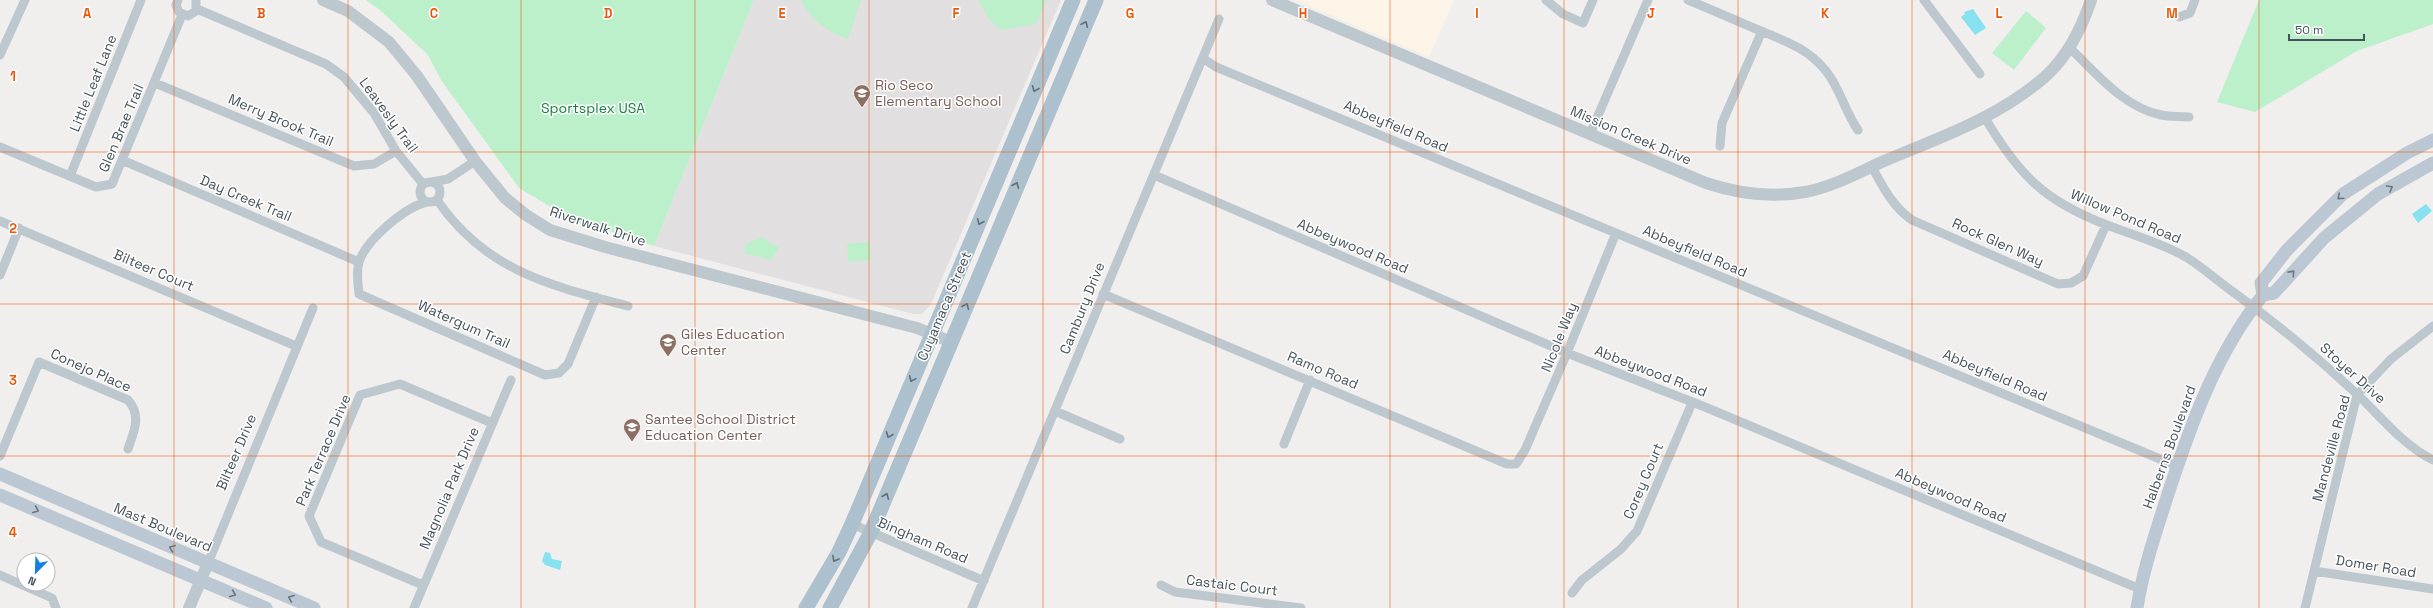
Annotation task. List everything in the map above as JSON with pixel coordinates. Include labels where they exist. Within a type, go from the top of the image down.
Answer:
[{"type":"main road","name":"Cuyamaca Street","points":[[806,608],[839,552],[852,524],[1073,0]]},
{"type":"main road","name":"Cuyamaca Street","points":[[830,608],[870,532],[1068,62],[1096,0]]},
{"type":"main road","points":[[1050,53],[1068,62]]},
{"type":"main road","points":[[2433,140],[2407,153],[2343,194],[2287,250],[2261,283],[2263,295],[2274,294],[2324,238],[2378,194],[2433,163]]},
{"type":"main road","name":"Halberns Boulevard","points":[[2137,608],[2149,552],[2177,466],[2206,389],[2231,342],[2254,306],[2263,295]]},
{"type":"main road","name":"Mast Boulevard","points":[[0,474],[314,608]]},
{"type":"main road","points":[[0,494],[266,608]]},
{"type":"street","points":[[0,55],[25,0]]},
{"type":"street","name":"Little Leaf Lane","points":[[70,176],[141,0]]},
{"type":"street","name":"Riverwalk Drive","points":[[323,0],[348,11],[389,42],[417,76],[475,161],[505,198],[526,215],[550,230],[604,246],[932,334],[951,342]]},
{"type":"street","name":"Mission Creek Drive","points":[[1272,0],[1706,184],[1754,194],[1788,194],[1816,189],[1872,167],[1985,118],[2016,100],[2047,74],[2069,47],[2083,23],[2091,0]]},
{"type":"street","points":[[1546,0],[1563,14],[1583,23],[1593,0]]},
{"type":"street","points":[[1590,134],[1648,0]]},
{"type":"street","points":[[1688,0],[1800,47],[1814,57],[1827,72],[1850,118],[1858,130]]},
{"type":"street","points":[[1924,0],[1980,74]]},
{"type":"street","points":[[2179,17],[2190,13],[2195,0]]},
{"type":"street","points":[[176,1],[177,9],[182,15],[191,15],[196,5]]},
{"type":"street","name":"Leavesly Trail","points":[[196,5],[326,64],[344,77],[374,113],[396,151],[425,186]]},
{"type":"street","name":"Glen Brae Trail","points":[[0,147],[96,187],[112,184],[182,15]]},
{"type":"street","name":"Cambury Drive","points":[[972,608],[1103,294],[1204,59],[1219,19]]},
{"type":"street","points":[[1720,146],[1722,123],[1762,31]]},
{"type":"street","points":[[2069,47],[2108,84],[2128,100],[2161,115],[2189,117]]},
{"type":"street","name":"Abbeyfield Road","points":[[1204,59],[1222,69],[2177,466]]},
{"type":"street","name":"Merry Brook Trail","points":[[155,83],[354,166],[374,164],[396,151]]},
{"type":"street","name":"Willow Pond Road","points":[[1985,118],[2005,152],[2033,183],[2066,206],[2106,225],[2185,257],[2254,306]]},
{"type":"street","name":"Day Creek Trail","points":[[122,160],[359,262]]},
{"type":"street","points":[[359,262],[374,238],[415,205],[425,186],[448,179],[475,161]]},
{"type":"street","name":"Rock Glen Way","points":[[1872,167],[1891,200],[1912,220],[2058,284],[2071,283],[2084,276],[2106,225]]},
{"type":"street","name":"Abbeywood Road","points":[[1154,175],[1568,353],[2140,589]]},
{"type":"street","points":[[415,205],[438,197],[448,179]]},
{"type":"street","points":[[425,186],[439,187],[438,197],[450,218],[492,257],[526,275],[596,298],[628,306]]},
{"type":"street","points":[[425,186],[422,198],[427,202]]},
{"type":"street","name":"Bilteer Court","points":[[0,221],[296,346]]},
{"type":"street","points":[[0,275],[19,228]]},
{"type":"street","name":"Nicole Way","points":[[1525,450],[1568,353],[1616,233]]},
{"type":"street","name":"Watergum Trail","points":[[359,262],[357,280],[359,294],[545,375],[559,373],[568,364],[596,298]]},
{"type":"street","name":"Ramo Road","points":[[1103,294],[1507,464],[1516,464],[1525,450]]},
{"type":"street","name":"Stoyer Drive","points":[[2254,306],[2358,395],[2410,446],[2433,460]]},
{"type":"street","name":"Bilteer Drive","points":[[189,608],[312,308]]},
{"type":"street","name":"Mandeville Road","points":[[2305,608],[2358,395],[2391,359],[2433,326]]},
{"type":"street","name":"Conejo Place","points":[[0,456],[39,362],[128,400],[135,410],[137,421],[128,449]]},
{"type":"street","name":"Magnolia Park Drive","points":[[414,608],[511,380]]},
{"type":"street","points":[[1284,444],[1310,380]]},
{"type":"street","name":"Park Terrace Drive","points":[[423,585],[321,542],[309,516],[360,395],[400,384],[492,423]]},
{"type":"street","name":"Corey Court","points":[[1572,593],[1582,580],[1621,549],[1637,532],[1692,403]]},
{"type":"street","points":[[1055,411],[1120,439]]},
{"type":"street","name":"Bingham Road","points":[[852,524],[984,581]]},
{"type":"street","name":"Domer Road","points":[[2314,570],[2433,589]]},
{"type":"street","points":[[0,576],[52,598],[56,608]]},
{"type":"street","name":"Castaic Court","points":[[1161,585],[1175,592],[1225,604],[1301,608]]},
{"type":"shaded area","name":"Rio Seco Elementary School","points":[[754,0],[1061,0],[931,304],[922,314],[913,314],[654,246]]},
{"type":"shaded area","points":[[1295,0],[1454,0],[1429,57]]},
{"type":"green space","name":"Sportsplex USA","points":[[366,0],[754,0],[654,246],[604,229],[576,222],[519,188],[441,80],[428,55],[380,10]]},
{"type":"green space","points":[[801,0],[861,0],[848,39],[833,33],[820,24],[810,14]]},
{"type":"green space","points":[[978,0],[1047,0],[1036,24],[1000,30],[989,19]]},
{"type":"green space","points":[[2259,0],[2433,0],[2433,24],[2357,51],[2255,112],[2217,102]]},
{"type":"green space","points":[[2026,11],[2046,28],[2014,70],[1992,53]]},
{"type":"green space","points":[[762,237],[779,248],[771,260],[744,253],[746,244]]},
{"type":"green space","points":[[870,242],[871,260],[848,262],[847,244]]},
{"type":"water","points":[[1973,9],[1986,28],[1975,35],[1961,17],[1965,14],[1964,12]]},
{"type":"water","points":[[2426,204],[2432,211],[2418,223],[2412,214]]},
{"type":"water","points":[[545,552],[550,553],[552,559],[562,561],[560,570],[545,565],[542,561]]},
{"type":"place","name":"Rio Seco Elementary School","points":[[862,108]]},
{"type":"place","name":"Giles Education Center","points":[[668,357]]},
{"type":"place","name":"Santee School District Education Center","points":[[632,442]]}]
